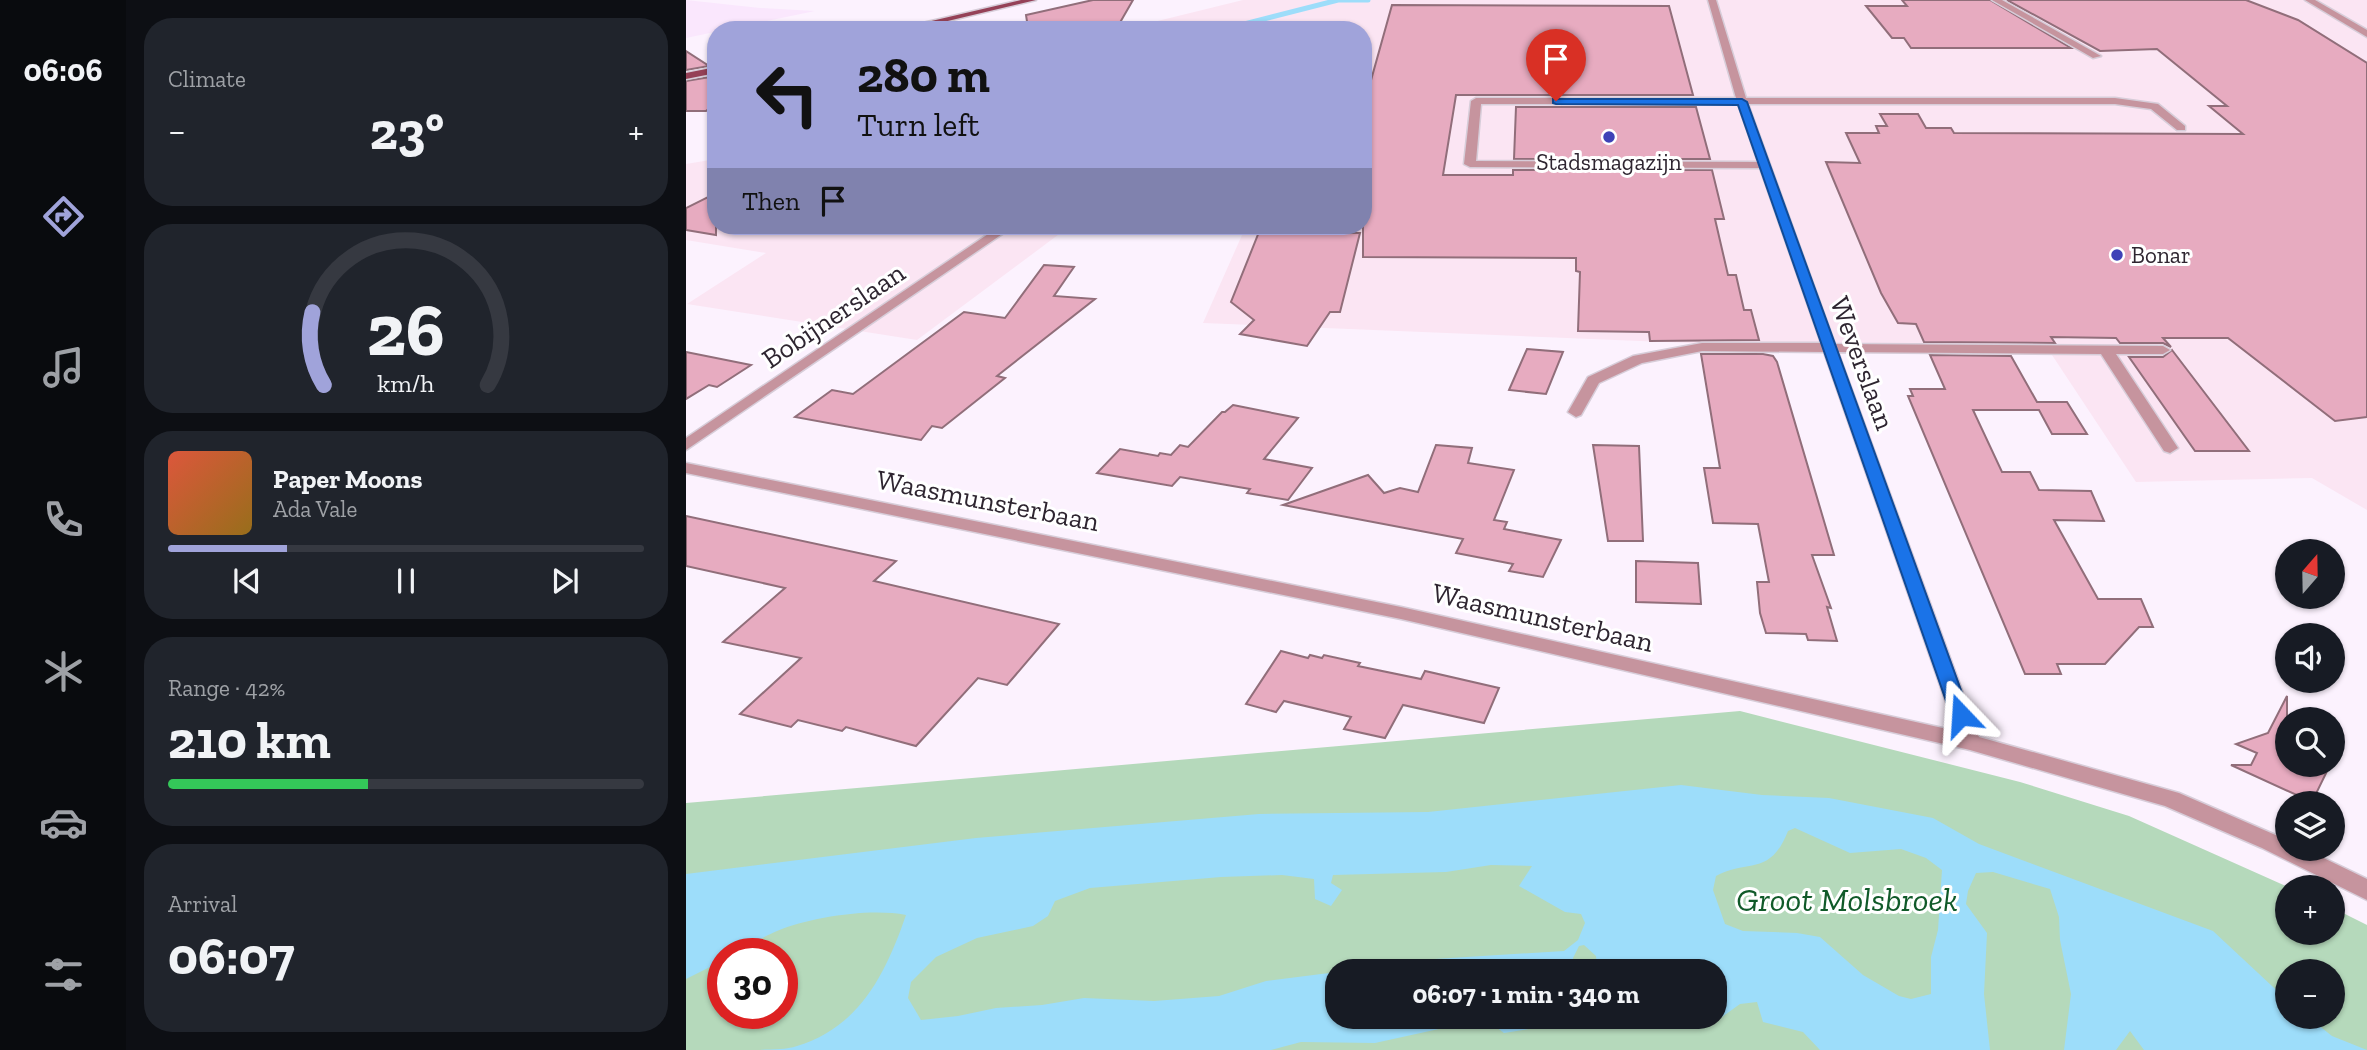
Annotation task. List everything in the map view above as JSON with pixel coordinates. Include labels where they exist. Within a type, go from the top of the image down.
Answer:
[{"type":"main road","points":[[938,21],[1032,0]]},
{"type":"main road","points":[[686,76],[707,72]]},
{"type":"street","name":"Weverslaan","points":[[1712,0],[1742,102],[1970,742]]},
{"type":"street","points":[[1996,0],[2096,56]]},
{"type":"street","points":[[2309,0],[2367,34]]},
{"type":"street","points":[[1765,165],[1470,164],[1476,101],[2115,101],[2154,106],[2181,128]]},
{"type":"street","name":"Bobijnerslaan","points":[[686,445],[995,235]]},
{"type":"street","points":[[1576,412],[1593,380],[1638,359],[1702,347],[2163,350]]},
{"type":"street","points":[[2105,349],[2170,448]]},
{"type":"street","name":"Waasmunsterbaan","points":[[686,468],[1401,613],[1970,742],[2171,799],[2270,842],[2367,890]]},
{"type":"shaded area","points":[[686,0],[815,11],[767,21],[707,21],[707,34],[686,38]]},
{"type":"shaded area","points":[[1243,0],[2367,0],[2367,510],[2312,478],[2136,482],[2052,355],[1203,323],[1242,235],[1372,235],[1372,21],[1158,21]]},
{"type":"shaded area","points":[[707,160],[707,235],[1058,235],[917,340],[687,304],[766,253],[686,240],[686,164]]},
{"type":"green space","name":"Groot Molsbroek","points":[[1740,711],[2020,782],[2129,816],[2275,881],[2275,945],[2345,945],[2345,914],[2367,925],[2367,1050],[686,1050],[686,803]]},
{"type":"water","points":[[1681,785],[1762,795],[1829,798],[1933,818],[1979,844],[2213,931],[2275,989],[2275,1029],[2323,1029],[2332,1036],[2367,1050],[2144,1050],[2130,1031],[2116,1050],[2064,1050],[2071,994],[2060,940],[2059,917],[2050,889],[1993,872],[1976,873],[1966,904],[1987,933],[1984,994],[1990,1050],[1820,1050],[1803,1032],[1763,1022],[1757,1002],[1740,1004],[1727,1013],[1727,959],[1596,959],[1584,945],[1579,946],[1573,959],[1435,959],[1564,951],[1578,940],[1585,923],[1581,914],[1565,912],[1519,886],[1532,866],[1491,865],[1446,872],[1333,875],[1331,883],[1342,890],[1331,906],[1315,899],[1314,879],[1282,875],[1221,877],[1090,888],[1055,901],[1048,916],[1033,926],[977,938],[936,957],[911,982],[908,998],[921,1020],[1084,998],[1154,1001],[1219,996],[1266,981],[1325,974],[1325,1029],[1439,1029],[1375,1043],[1301,1042],[1271,1050],[760,1050],[784,1049],[819,1037],[838,1026],[854,1011],[879,977],[898,937],[906,915],[892,913],[858,913],[823,918],[791,926],[763,938],[707,938],[707,968],[686,979],[686,874],[976,838],[1259,814],[1428,812]],"holes":[[[1795,828],[1850,853],[1901,849],[1926,858],[1942,870],[1938,930],[1931,957],[1931,994],[1911,999],[1899,996],[1863,975],[1820,937],[1797,933],[1743,931],[1725,924],[1713,890],[1716,876],[1766,861],[1774,855],[1788,831]]]},
{"type":"water","points":[[1499,1029],[1529,1029],[1504,1033]]},
{"type":"building","points":[[1093,0],[1133,0],[1121,21],[1027,21],[1026,15]]},
{"type":"building","points":[[1902,0],[1990,0],[2071,48],[1911,48],[1904,38],[1892,38],[1866,6],[1907,6]]},
{"type":"building","name":"Bonar","points":[[2007,0],[2246,0],[2298,20],[2367,63],[2367,417],[2335,421],[2228,338],[2163,338],[2171,347],[2163,343],[2120,343],[2116,338],[2051,337],[2055,343],[1924,342],[1916,324],[1898,323],[1881,293],[1826,162],[1860,163],[1846,133],[1879,133],[1876,126],[1887,126],[1880,114],[1918,114],[1926,128],[1951,128],[1954,133],[2243,134],[2209,106],[2227,106],[2157,49],[2100,51]]},
{"type":"building","points":[[1392,5],[1669,6],[1693,95],[1456,95],[1443,175],[1513,175],[1513,170],[1712,170],[1724,219],[1715,219],[1728,275],[1736,275],[1744,310],[1751,310],[1759,340],[1650,341],[1649,332],[1578,331],[1580,272],[1576,271],[1576,258],[1363,257],[1363,235],[1372,235],[1372,77]]},
{"type":"building","points":[[686,51],[707,65],[707,66],[686,70]]},
{"type":"building","points":[[707,78],[706,111],[686,111],[686,81]]},
{"type":"building","name":"Stadsmagazijn","points":[[1516,107],[1696,107],[1710,159],[1514,159]]},
{"type":"building","points":[[707,198],[707,234],[686,230],[686,208]]},
{"type":"building","points":[[1258,235],[1359,235],[1340,312],[1330,312],[1307,346],[1240,334],[1254,320],[1231,302]]},
{"type":"building","points":[[1044,265],[1074,267],[1054,296],[1095,299],[997,376],[1005,378],[942,428],[932,426],[921,440],[795,417],[832,390],[853,394],[964,312],[1005,318]]},
{"type":"building","points":[[1527,349],[1563,352],[1546,394],[1509,390]]},
{"type":"building","points":[[2172,350],[2249,451],[2195,451],[2129,357],[2163,357]]},
{"type":"building","points":[[686,352],[751,365],[717,387],[709,385],[686,399]]},
{"type":"building","points":[[1701,354],[1763,354],[1773,356],[1777,362],[1834,555],[1812,555],[1831,608],[1827,607],[1837,641],[1808,640],[1806,634],[1766,633],[1760,613],[1757,582],[1769,582],[1758,524],[1713,523],[1704,468],[1720,468]]},
{"type":"building","points":[[1930,355],[2011,356],[2037,402],[2067,402],[2087,434],[2052,434],[2039,410],[1973,410],[2002,472],[2030,472],[2039,490],[2091,491],[2104,521],[2054,520],[2098,599],[2141,599],[2153,627],[2139,627],[2105,664],[2057,664],[2061,674],[2025,674],[1908,396],[1913,396],[1910,389],[1945,389]]},
{"type":"building","points":[[1233,405],[1298,418],[1264,459],[1312,468],[1288,500],[1247,493],[1250,489],[1180,477],[1172,486],[1097,473],[1120,449],[1158,456],[1160,453],[1171,455],[1180,445],[1188,447],[1222,412]]},
{"type":"building","points":[[1436,445],[1472,448],[1468,463],[1514,470],[1494,520],[1507,522],[1504,529],[1561,540],[1543,577],[1509,571],[1513,564],[1456,553],[1463,539],[1283,505],[1368,475],[1384,493],[1400,488],[1418,492]]},
{"type":"building","points":[[1593,445],[1639,446],[1643,541],[1608,541]]},
{"type":"building","points":[[686,516],[896,561],[874,581],[1059,624],[1007,685],[978,678],[916,746],[846,727],[842,731],[798,720],[791,727],[740,714],[801,658],[723,642],[785,588],[686,566]]},
{"type":"building","points":[[1636,561],[1698,563],[1701,604],[1636,602]]},
{"type":"building","points":[[1281,651],[1308,658],[1310,655],[1322,658],[1324,655],[1360,663],[1358,666],[1421,679],[1425,671],[1499,688],[1484,723],[1403,705],[1385,738],[1344,729],[1351,717],[1284,701],[1276,712],[1246,704]]},
{"type":"building","points":[[2287,696],[2287,707],[2281,707]]},
{"type":"building","points":[[2275,719],[2275,777],[2324,777],[2317,791],[2288,791],[2231,765],[2251,765],[2257,753],[2236,744],[2268,733]]},
{"type":"waterway","points":[[1256,21],[1338,0],[1368,0]]},
{"type":"place","name":"Stadsmagazijn","points":[[1609,137]]},
{"type":"place","name":"Bonar","points":[[2117,255]]},
{"type":"route","points":[[1556,101],[1742,102],[1961,715]]}]
